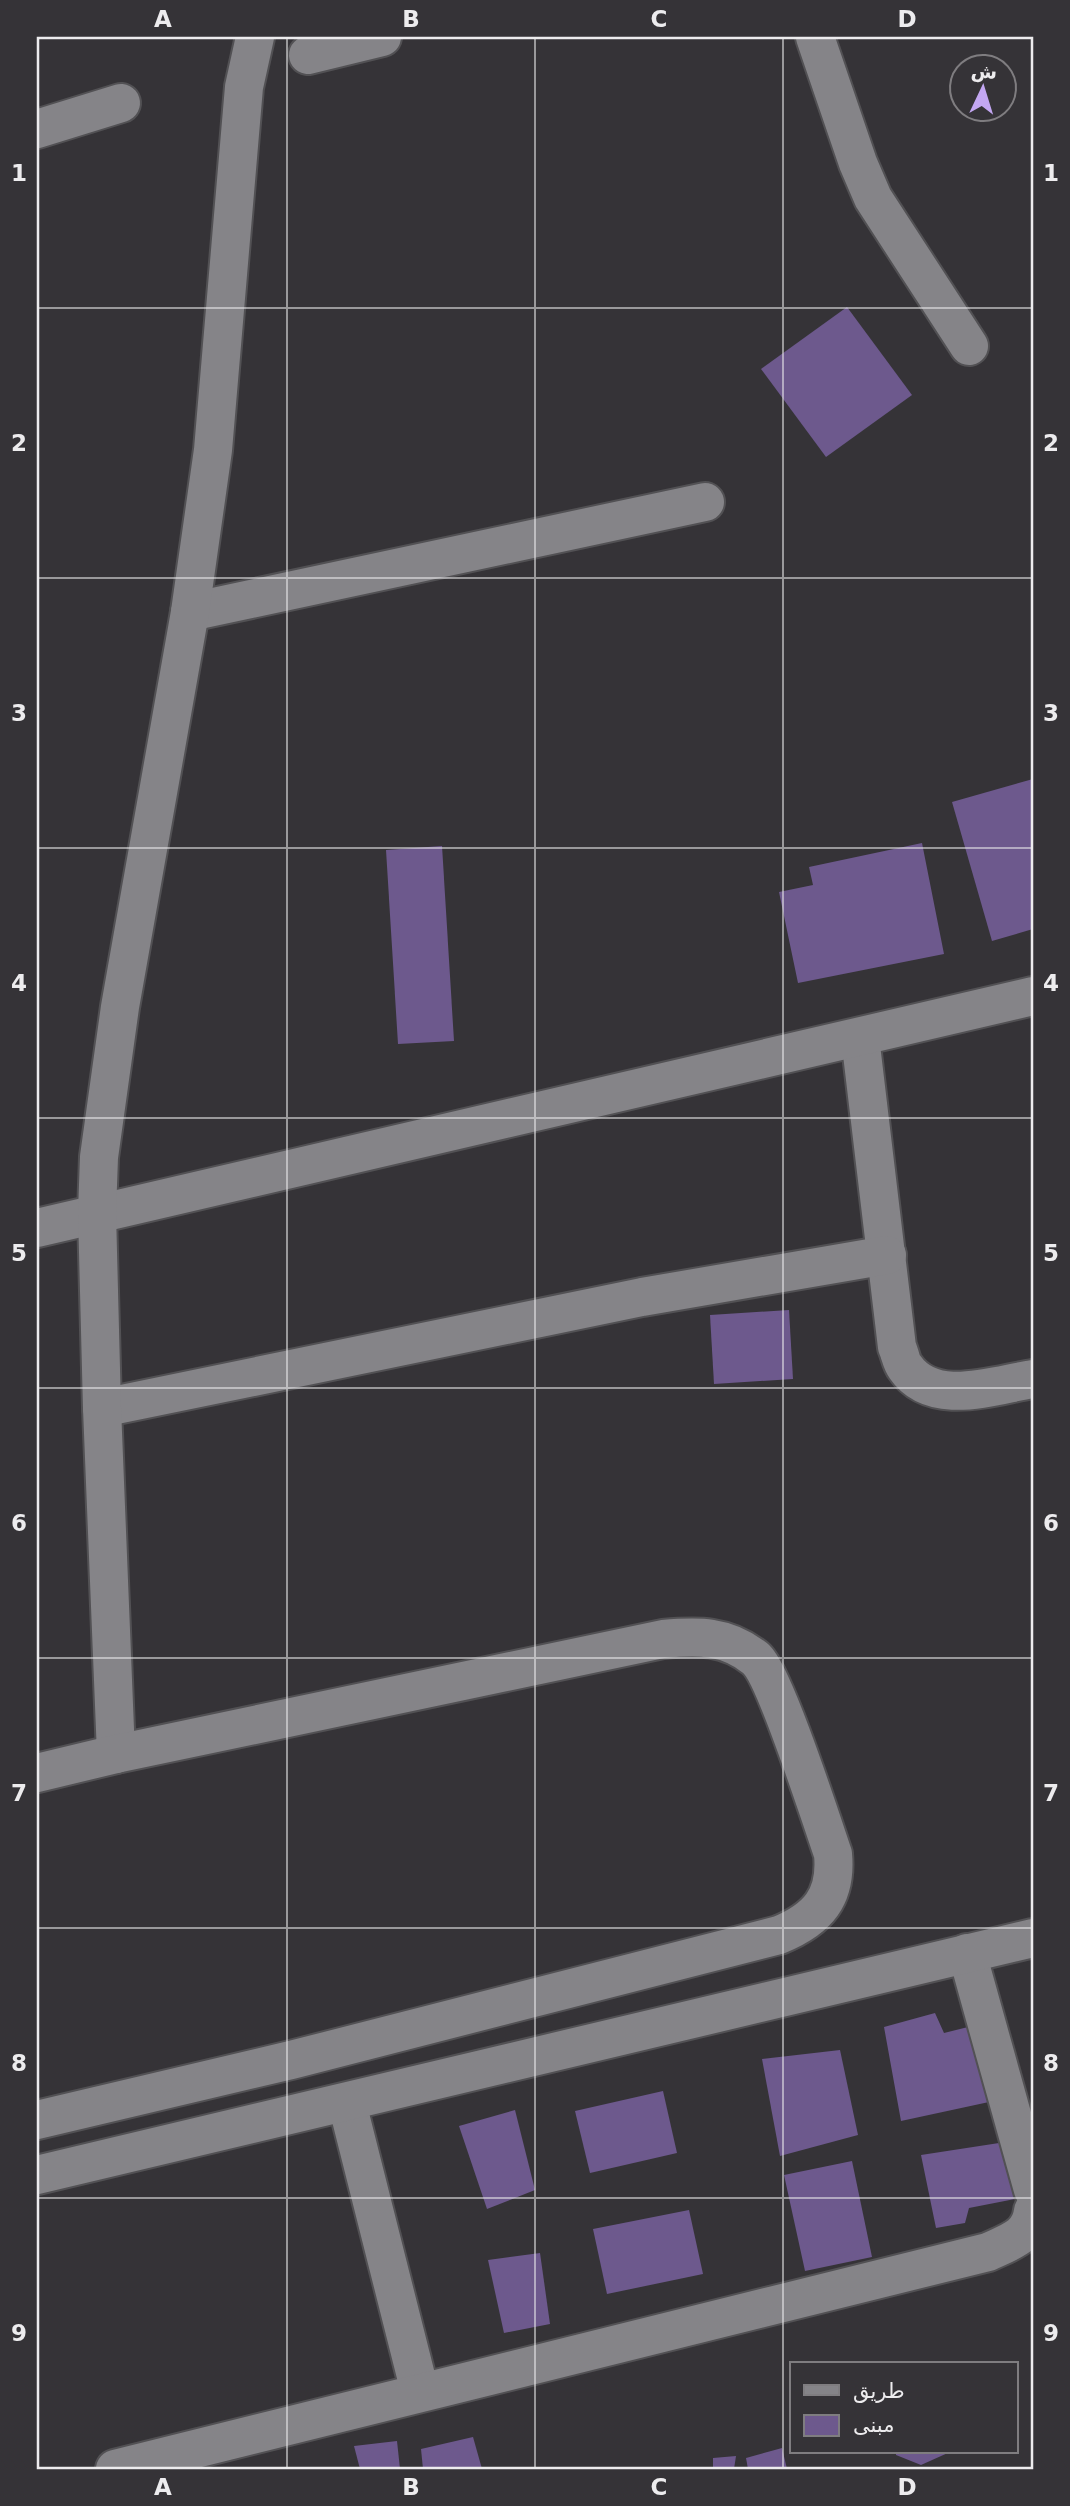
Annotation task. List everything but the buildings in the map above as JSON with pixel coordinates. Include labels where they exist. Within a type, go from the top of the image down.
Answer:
[{"type":"street","points":[[116,1754],[102,1408],[97,1213],[99,1157],[120,1007],[190,612],[213,450],[244,87],[255,37]]},
{"type":"street","points":[[308,55],[382,37]]},
{"type":"street","points":[[816,37],[858,163],[873,198],[969,346]]},
{"type":"street","points":[[37,130],[121,103]]},
{"type":"street","points":[[190,612],[705,502]]},
{"type":"street","points":[[37,1228],[1033,996]]},
{"type":"street","points":[[860,1037],[897,1347],[905,1367],[919,1382],[939,1391],[964,1390],[1033,1379]]},
{"type":"street","points":[[102,1408],[654,1294],[887,1255]]},
{"type":"street","points":[[37,1773],[663,1639],[699,1636],[732,1643],[758,1660],[775,1693],[833,1854],[835,1872],[831,1890],[814,1915],[798,1927],[779,1935],[291,2060],[37,2120]]},
{"type":"street","points":[[37,2175],[1033,1938]]},
{"type":"street","points":[[967,1953],[1033,2190]]},
{"type":"street","points":[[291,2060],[305,2112]]},
{"type":"street","points":[[347,2103],[420,2392]]},
{"type":"street","points":[[115,2469],[988,2252],[1017,2239],[1032,2223],[1033,2211]]}]
